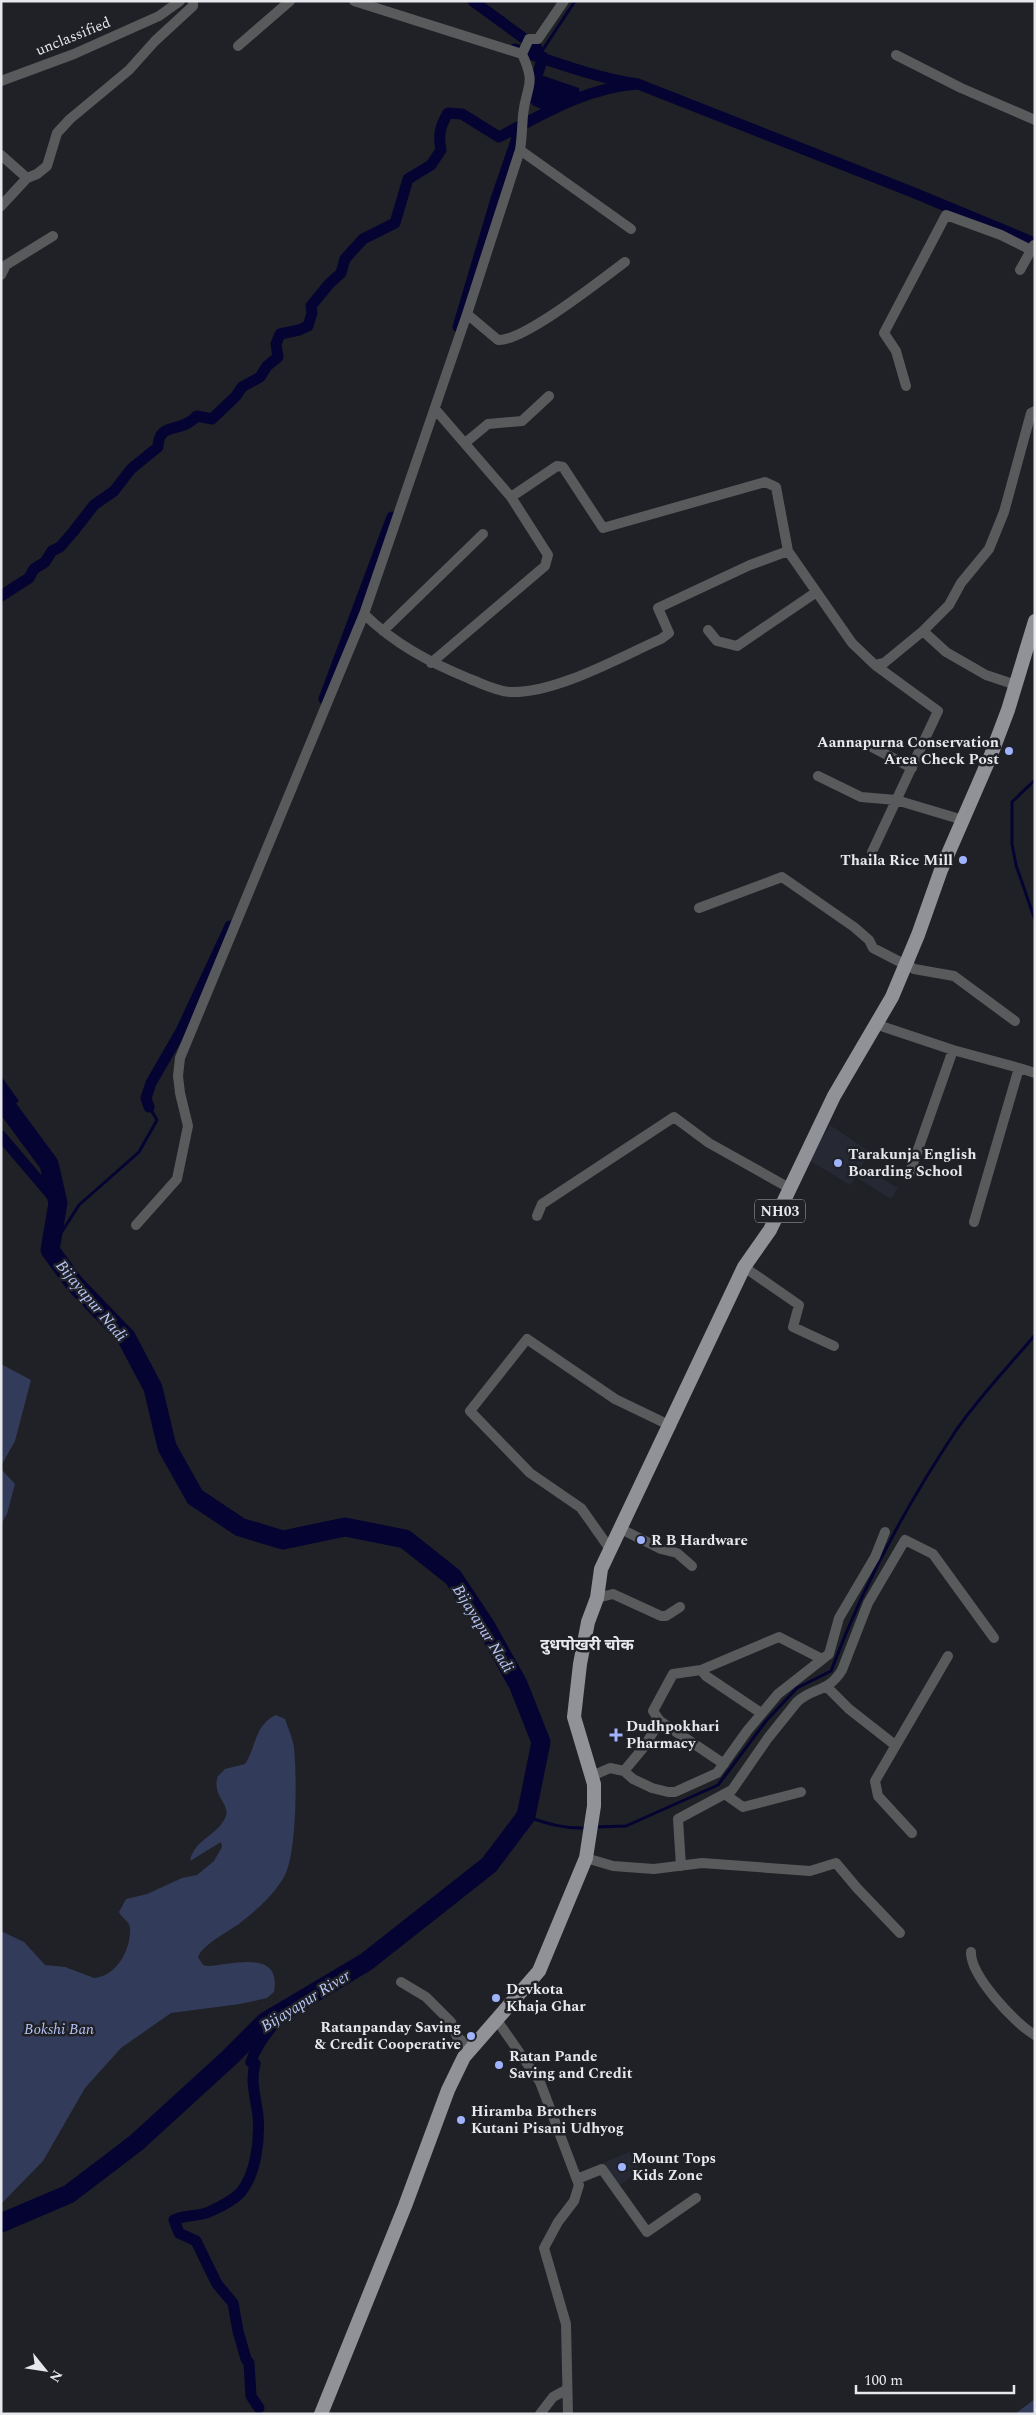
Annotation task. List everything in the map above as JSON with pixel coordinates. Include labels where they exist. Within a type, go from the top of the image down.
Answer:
[{"type":"main road","name":"NH03","points":[[321,2414],[401,2214],[442,2104],[464,2057],[496,2019],[528,1987],[544,1963],[586,1858],[594,1806],[592,1776],[574,1717],[588,1622],[597,1598],[601,1570],[744,1268],[770,1230],[834,1096],[892,997],[940,870],[991,755],[1016,685],[1035,621]]},
{"type":"street","name":"unclassified","points":[[1,81],[74,54],[158,16],[180,1]]},
{"type":"street","points":[[1,206],[27,178],[37,174],[46,166],[57,132],[129,70],[155,41],[194,6],[193,1]]},
{"type":"street","points":[[238,46],[290,1]]},
{"type":"street","points":[[136,1225],[177,1179],[188,1126],[178,1076],[180,1058],[364,614],[467,314],[520,150],[523,115],[530,87],[530,72],[522,54],[354,1]]},
{"type":"street","points":[[522,54],[529,39],[538,39],[564,1]]},
{"type":"street","points":[[896,55],[961,88],[1035,120]]},
{"type":"street","points":[[520,150],[631,229]]},
{"type":"street","points":[[1,155],[27,178]]},
{"type":"street","points":[[906,386],[896,351],[884,333],[946,215],[1033,247],[1020,270]]},
{"type":"street","points":[[1,275],[6,265],[53,236]]},
{"type":"street","points":[[467,314],[498,340],[510,338],[546,318],[625,262]]},
{"type":"street","points":[[465,443],[488,424],[522,421],[549,396]]},
{"type":"street","points":[[431,663],[545,566],[548,555],[511,497],[435,409]]},
{"type":"street","points":[[876,665],[884,663],[923,632],[949,606],[961,582],[989,549],[1004,512],[1031,413],[1035,411]]},
{"type":"street","points":[[511,497],[560,466],[603,528],[765,482],[776,487],[788,551],[815,593],[852,643],[876,665],[938,711],[872,852]]},
{"type":"street","points":[[383,631],[483,534]]},
{"type":"street","points":[[364,614],[383,631],[431,663],[495,689],[511,692],[535,689],[556,684],[661,639],[669,633],[658,608],[750,565],[788,551]]},
{"type":"street","points":[[708,630],[717,642],[727,646],[737,646],[815,593]]},
{"type":"street","points":[[923,632],[946,652],[986,675],[1016,685]]},
{"type":"street","points":[[868,745],[912,768]]},
{"type":"street","points":[[818,776],[861,797],[896,800],[963,820]]},
{"type":"street","points":[[699,908],[782,877],[854,927],[869,940],[873,948],[914,969],[954,976],[1015,1021]]},
{"type":"street","points":[[875,1024],[953,1050],[1035,1073]]},
{"type":"street","points":[[909,1175],[953,1050]]},
{"type":"street","points":[[974,1222],[1019,1068]]},
{"type":"street","points":[[537,1216],[542,1204],[674,1116],[709,1144],[791,1189]]},
{"type":"street","points":[[744,1268],[799,1305],[793,1327],[834,1346]]},
{"type":"street","points":[[610,1549],[581,1508],[530,1473],[470,1411],[527,1339],[615,1399],[670,1426]]},
{"type":"street","points":[[620,1529],[661,1549],[677,1553],[692,1566]]},
{"type":"street","points":[[592,1776],[610,1768],[624,1770],[633,1779],[652,1788],[675,1792],[717,1773],[761,1713],[778,1694],[828,1654],[839,1618],[876,1557],[885,1532]]},
{"type":"street","points":[[681,1866],[678,1819],[726,1795],[732,1790],[768,1738],[797,1702],[803,1696],[827,1687],[836,1680],[842,1670],[868,1603],[905,1540],[932,1554],[994,1638]]},
{"type":"street","points":[[597,1598],[613,1594],[661,1616],[666,1616],[680,1607]]},
{"type":"street","points":[[724,1764],[660,1722],[653,1711],[673,1674],[701,1670],[779,1637],[822,1659]]},
{"type":"street","points":[[912,1833],[878,1796],[874,1785],[895,1745],[948,1656]]},
{"type":"street","points":[[701,1670],[706,1676],[761,1713]]},
{"type":"street","points":[[827,1687],[850,1709],[895,1745]]},
{"type":"street","points":[[624,1770],[644,1746],[660,1722]]},
{"type":"street","points":[[726,1795],[743,1807],[801,1792]]},
{"type":"street","points":[[586,1858],[613,1866],[654,1869],[702,1863],[810,1871],[836,1862],[857,1888],[900,1932]]},
{"type":"street","points":[[971,1952],[974,1963],[1000,2005],[1035,2035]]},
{"type":"street","points":[[401,1982],[426,1997],[451,2022],[457,2037],[471,2048]]},
{"type":"street","points":[[496,2019],[540,2082],[579,2186],[574,2201],[558,2222],[544,2248],[566,2324],[568,2414]]},
{"type":"street","points":[[577,2179],[602,2169],[647,2232],[696,2198]]},
{"type":"street","points":[[540,2414],[553,2397],[566,2390]]},
{"type":"shaded area","points":[[541,75],[579,88],[580,95],[544,110],[532,105]]},
{"type":"shaded area","points":[[1,1076],[19,1101],[2,1114],[1,1113]]},
{"type":"shaded area","name":"Tarakunja English Boarding School","points":[[830,1125],[870,1152],[861,1167],[898,1188],[891,1199],[856,1177],[850,1185],[809,1160]]},
{"type":"shaded area","name":"Mount Tops Kids Zone","points":[[629,2152],[641,2171],[618,2186],[603,2163]]},
{"type":"green space","points":[[1,1364],[31,1380],[15,1441],[1,1466]]},
{"type":"green space","points":[[1,1469],[15,1484],[7,1514],[1,1524]]},
{"type":"green space","name":"Bokshi Ban","points":[[276,1715],[285,1719],[294,1748],[296,1776],[294,1834],[288,1866],[284,1877],[266,1900],[240,1923],[206,1947],[198,1957],[203,1965],[208,1966],[241,1962],[263,1964],[270,1969],[274,1978],[274,1992],[267,1998],[240,2004],[171,2013],[121,2048],[85,2088],[43,2161],[1,2204],[1,1931],[24,1942],[45,1965],[65,1967],[94,1978],[102,1976],[116,1967],[125,1953],[130,1936],[129,1925],[119,1912],[126,1899],[147,1894],[182,1878],[197,1875],[214,1861],[222,1847],[221,1842],[190,1861],[196,1848],[218,1828],[226,1816],[227,1812],[217,1788],[218,1776],[225,1769],[245,1764],[260,1730],[269,1719]]},
{"type":"green space","points":[[1035,2399],[1035,2414],[1015,2414]]},
{"type":"waterway","points":[[473,1],[537,48],[538,57]]},
{"type":"waterway","points":[[538,57],[575,1]]},
{"type":"waterway","points":[[515,49],[591,74],[638,84],[912,192],[1030,241]]},
{"type":"waterway","points":[[530,98],[543,57]]},
{"type":"waterway","points":[[1,596],[29,578],[34,569],[45,562],[52,551],[60,547],[94,505],[114,491],[131,469],[158,447],[161,434],[169,429],[192,421],[197,416],[212,419],[236,396],[242,387],[260,377],[267,366],[278,357],[276,344],[280,334],[308,326],[312,313],[311,306],[341,273],[345,259],[363,239],[395,223],[408,179],[431,165],[441,150],[440,131],[448,113],[462,114],[499,137],[549,111],[584,96],[601,90],[638,84]]},
{"type":"waterway","points":[[458,327],[496,199],[521,126]]},
{"type":"waterway","points":[[324,699],[392,517]]},
{"type":"waterway","points":[[1035,780],[1012,802],[1012,844],[1016,865],[1035,920]]},
{"type":"waterway","points":[[149,1107],[146,1098],[151,1083],[181,1031],[230,926]]},
{"type":"waterway","name":"Bijayapur Nadi","points":[[1,1099],[49,1164],[58,1203],[50,1250],[74,1283],[126,1337],[153,1388],[167,1447],[195,1497],[240,1527],[283,1540],[345,1527],[405,1539],[453,1577],[485,1625],[518,1684],[541,1742],[526,1816],[489,1865],[366,1962],[265,2022],[229,2058],[136,2143],[69,2194],[1,2223]]},
{"type":"waterway","points":[[50,1250],[79,1205],[139,1152],[157,1120],[150,1108]]},
{"type":"waterway","points":[[1,1136],[58,1203]]},
{"type":"waterway","points":[[593,1827],[626,1826],[718,1785],[766,1721],[797,1688],[831,1671],[871,1578],[919,1489],[964,1420],[1035,1335]]},
{"type":"waterway","points":[[526,1816],[571,1828],[587,1828]]},
{"type":"waterway","name":"Bijayapur River","points":[[259,2408],[251,2396],[249,2363],[246,2359],[238,2331],[233,2303],[217,2284],[196,2241],[179,2233],[174,2220],[207,2213],[226,2203],[240,2193],[250,2177],[256,2157],[258,2136],[258,2116],[253,2083],[255,2064],[251,2062],[261,2041],[282,2011]]},
{"type":"place","name":"Aannapurna Conservation Area Check Post","points":[[1009,751]]},
{"type":"place","name":"Thaila Rice Mill","points":[[963,860]]},
{"type":"place","name":"Tarakunja English Boarding School","points":[[838,1163]]},
{"type":"place","name":"R B Hardware","points":[[641,1540]]},
{"type":"place","name":"Dudhpokhari Pharmacy","points":[[616,1735]]},
{"type":"place","name":"Devkota Khaja Ghar","points":[[496,1998]]},
{"type":"place","name":"Ratanpanday Saving & Credit Cooperative","points":[[471,2036]]},
{"type":"place","name":"Ratan Pande Saving and Credit","points":[[499,2065]]},
{"type":"place","name":"Hiramba Brothers Kutani Pisani Udhyog","points":[[461,2120]]},
{"type":"place","name":"Mount Tops Kids Zone","points":[[622,2167]]},
{"type":"district","name":"दुधपोखरी चोक","points":[[587,1644]]}]
